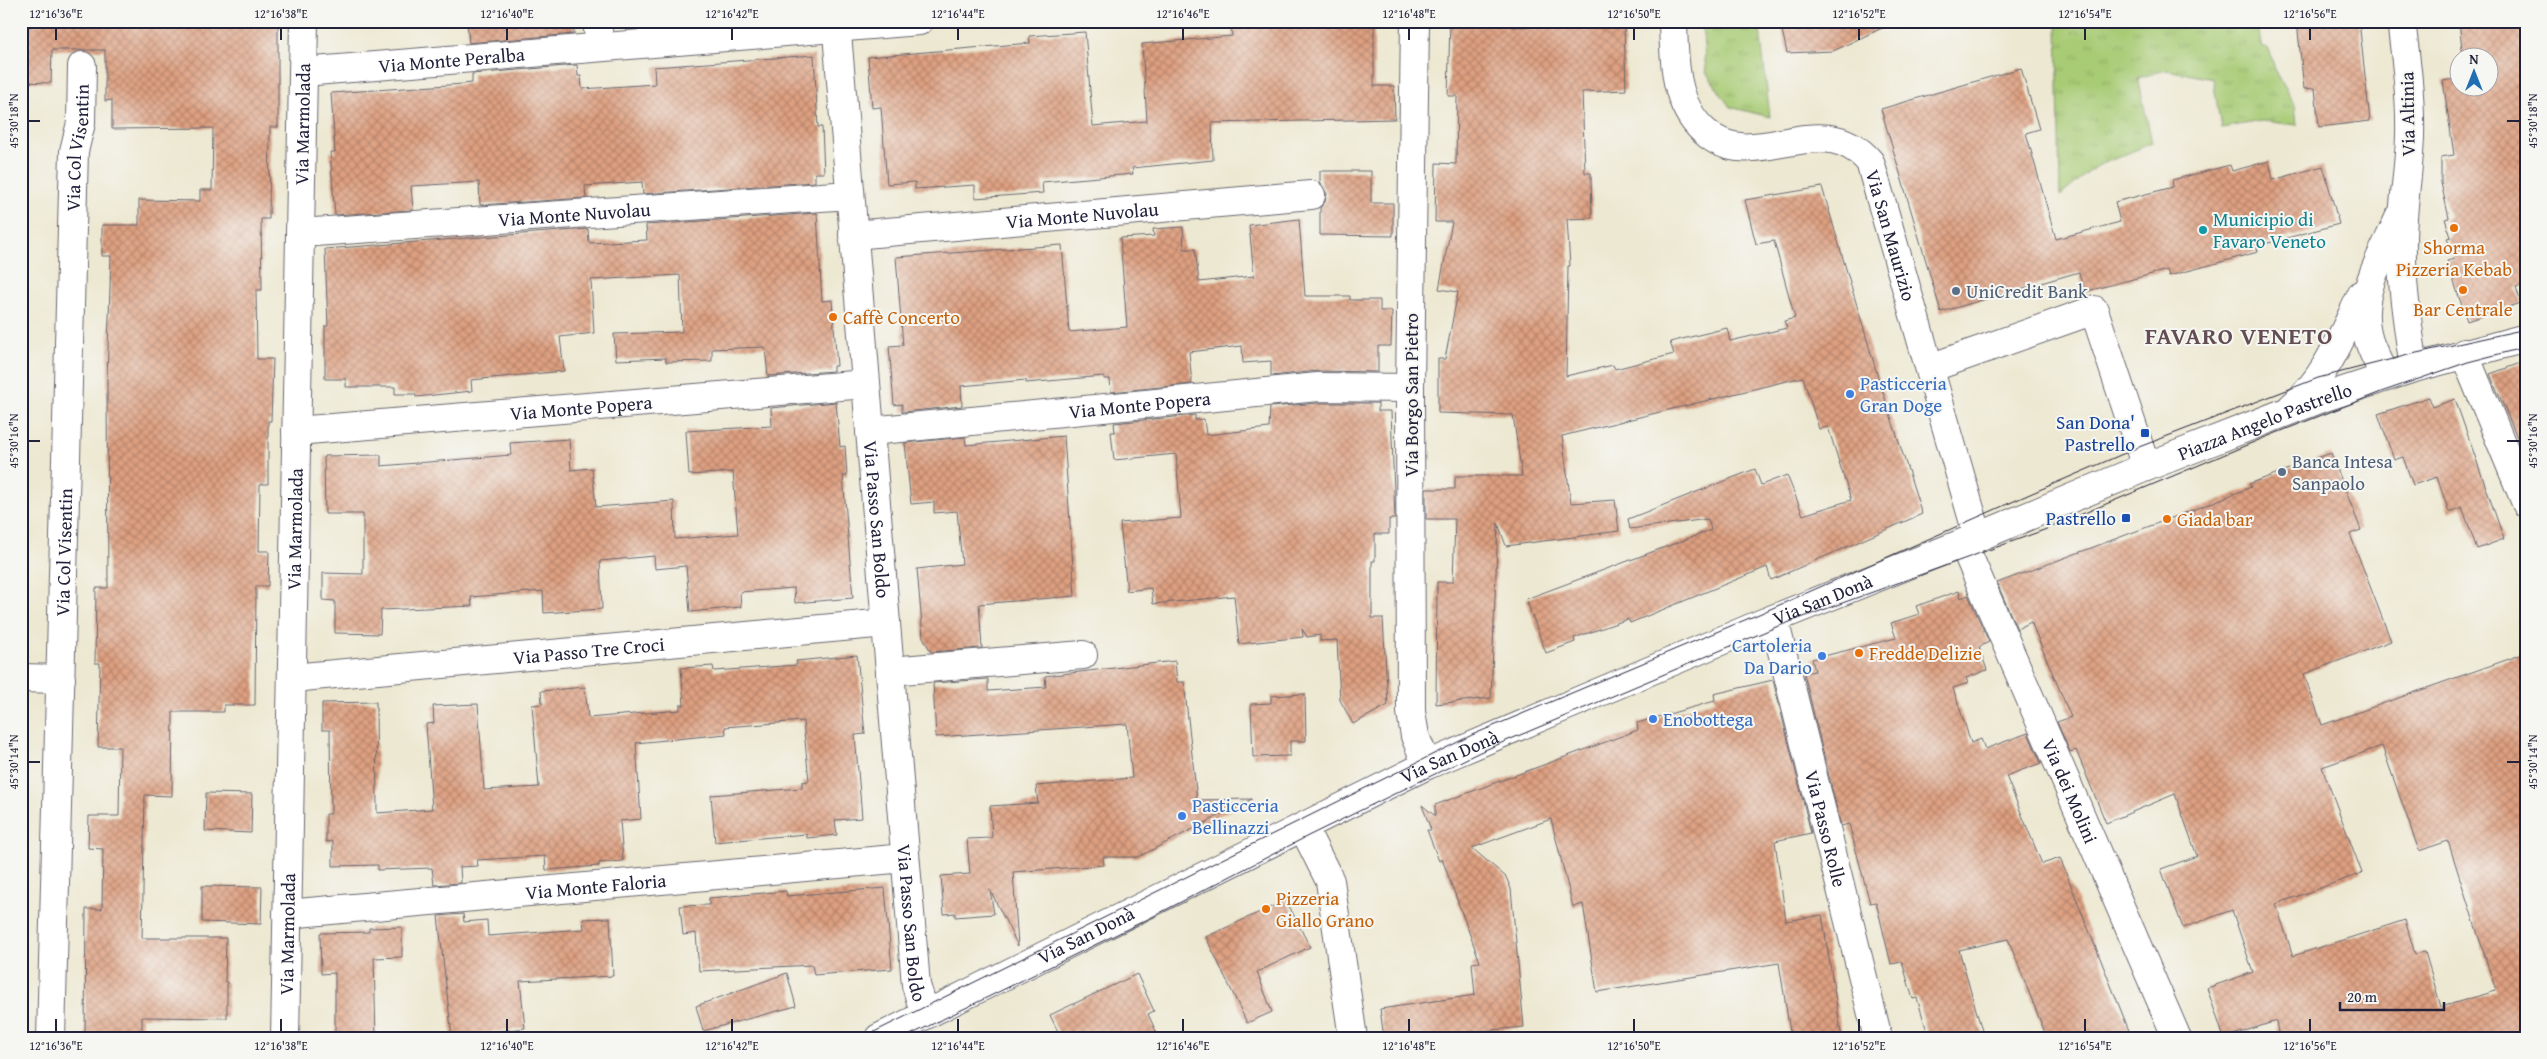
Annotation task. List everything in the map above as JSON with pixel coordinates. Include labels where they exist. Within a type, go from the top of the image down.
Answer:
[{"type":"street","name":"Via Marmolada","points":[[285,1038],[304,21]]},
{"type":"street","name":"Via Monte Peralba","points":[[302,72],[598,34],[919,21]]},
{"type":"street","name":"Via Borgo San Pietro","points":[[1415,21],[1410,388],[1411,712],[1415,736],[1427,765]]},
{"type":"street","name":"Via San Maurizio","points":[[1673,21],[1678,80],[1684,104],[1694,122],[1712,138],[1730,147],[1751,147],[1825,137],[1842,141],[1860,151],[1870,162],[1930,368],[1971,540]]},
{"type":"street","name":"Via Altinia","points":[[2401,21],[2410,107],[2408,164],[2403,207]]},
{"type":"street","name":"Via Passo San Boldo","points":[[836,25],[916,985],[925,1015]]},
{"type":"street","name":"Via Col Visentin","points":[[51,1038],[74,151],[81,123],[82,66]]},
{"type":"street","name":"Via Monte Nuvolau","points":[[853,235],[1311,194]]},
{"type":"street","name":"Via Monte Nuvolau","points":[[300,233],[850,195]]},
{"type":"street","points":[[2287,412],[2310,388],[2325,367],[2374,270],[2403,207]]},
{"type":"street","points":[[2403,207],[2404,296],[2414,368]]},
{"type":"street","points":[[2374,270],[2366,307],[2365,325],[2370,346],[2385,377]]},
{"type":"street","points":[[1930,368],[2094,310],[2146,467]]},
{"type":"street","name":"Piazza Angelo Pastrello","points":[[2038,513],[2146,467],[2287,412],[2414,368],[2464,353],[2526,338]]},
{"type":"street","points":[[2464,353],[2526,503]]},
{"type":"street","name":"Via Monte Popera","points":[[296,431],[866,384]]},
{"type":"street","name":"Via Monte Popera","points":[[870,431],[1318,387],[1410,388]]},
{"type":"street","name":"Via San Donà","points":[[879,1038],[1427,765],[1774,619],[2038,513]]},
{"type":"street","name":"Via dei Molini","points":[[1971,540],[2177,1038]]},
{"type":"street","name":"Via Passo Rolle","points":[[1774,619],[1878,1038]]},
{"type":"street","name":"Via Passo Tre Croci","points":[[292,678],[886,623]]},
{"type":"street","points":[[890,671],[1083,655]]},
{"type":"street","points":[[21,678],[61,679]]},
{"type":"street","points":[[1303,827],[1330,881],[1353,1038]]},
{"type":"street","name":"Via Monte Faloria","points":[[287,914],[905,858]]},
{"type":"green space","points":[[1702,21],[1759,21],[1770,117],[1730,107],[1706,72]]},
{"type":"green space","points":[[2057,21],[2258,21],[2261,46],[2269,49],[2275,69],[2295,106],[2297,125],[2262,121],[2221,128],[2213,79],[2166,70],[2138,78],[2152,143],[2095,167],[2060,196]]},
{"type":"building","points":[[47,21],[278,21],[278,127],[270,127],[269,219],[261,219],[262,290],[256,290],[257,359],[273,359],[271,421],[268,421],[268,484],[260,484],[259,551],[269,551],[268,586],[256,586],[255,705],[224,705],[224,712],[173,712],[172,796],[145,795],[142,938],[226,938],[225,982],[227,982],[227,1018],[142,1017],[142,1038],[85,1038],[86,909],[102,909],[103,849],[88,848],[89,816],[119,816],[120,747],[98,747],[100,663],[95,663],[96,588],[108,588],[107,380],[111,256],[102,256],[102,225],[139,225],[139,200],[200,201],[200,190],[212,190],[213,128],[112,129],[112,100],[105,101],[105,50],[52,50],[51,83],[21,82],[21,30]]},
{"type":"building","points":[[467,21],[573,21],[574,34],[469,43]]},
{"type":"building","points":[[1231,21],[1374,21],[1374,86],[1394,86],[1395,119],[1212,123],[1213,160],[1132,168],[1133,174],[1042,182],[1043,193],[975,198],[975,185],[915,189],[915,182],[887,184],[881,107],[872,108],[868,57],[1030,43],[1029,36],[1085,32],[1093,126],[1147,121],[1142,44],[1232,36]]},
{"type":"building","points":[[1450,21],[1512,21],[1512,27],[1624,24],[1626,90],[1582,92],[1585,173],[1591,173],[1592,218],[1567,219],[1570,266],[1568,266],[1566,376],[1613,365],[1615,369],[1674,354],[1670,342],[1727,328],[1730,341],[1787,328],[1784,321],[1795,318],[1774,241],[1756,244],[1745,200],[1822,187],[1875,367],[1922,514],[1771,580],[1767,567],[1630,623],[1628,619],[1574,638],[1575,642],[1546,653],[1526,599],[1711,530],[1708,519],[1630,529],[1628,519],[1755,469],[1761,485],[1787,475],[1803,515],[1851,500],[1828,427],[1819,429],[1803,377],[1562,436],[1571,503],[1615,500],[1619,531],[1506,546],[1498,523],[1491,698],[1436,704],[1437,582],[1453,582],[1455,519],[1426,519],[1426,489],[1455,489],[1455,476],[1522,476],[1513,415],[1438,413],[1438,359],[1445,359],[1458,292],[1439,289],[1452,222],[1435,222],[1436,163],[1456,164],[1457,96],[1448,96]]},
{"type":"building","points":[[1780,21],[1897,21],[1833,51],[1787,53]]},
{"type":"building","points":[[2297,21],[2359,21],[2370,121],[2319,127],[2315,88],[2304,89]]},
{"type":"building","points":[[2459,21],[2526,21],[2526,284],[2516,287],[2521,303],[2467,321],[2447,261],[2454,259],[2447,238],[2451,237],[2445,219],[2449,218],[2441,183],[2441,157],[2454,155],[2443,81],[2450,80],[2450,98],[2500,98],[2500,48],[2462,48]]},
{"type":"building","points":[[814,55],[818,127],[822,127],[824,173],[815,173],[815,182],[643,194],[642,182],[585,186],[586,198],[480,205],[479,182],[411,186],[413,210],[335,215],[330,152],[335,152],[331,93],[472,83],[472,74],[577,65],[578,76],[581,76],[582,89],[655,84],[654,67]]},
{"type":"building","points":[[2021,68],[2039,129],[2026,133],[2056,239],[2120,222],[2115,202],[2173,187],[2172,180],[2230,165],[2232,171],[2269,161],[2273,180],[2323,166],[2339,224],[2257,246],[2258,252],[2169,276],[2167,270],[2084,292],[2079,272],[1941,312],[1881,109]]},
{"type":"building","points":[[1320,171],[1371,171],[1371,203],[1393,203],[1393,236],[1320,235],[1320,208],[1325,202],[1327,194],[1320,183]]},
{"type":"building","points":[[817,213],[822,301],[832,300],[837,366],[833,366],[833,371],[768,376],[765,347],[712,349],[712,361],[666,362],[666,358],[616,360],[614,334],[682,332],[680,275],[591,280],[594,333],[560,337],[564,371],[471,380],[472,391],[416,397],[415,394],[395,394],[395,387],[346,387],[346,379],[325,379],[325,326],[328,326],[325,249],[588,229],[589,243],[647,240],[646,225]]},
{"type":"building","points":[[1299,219],[1305,296],[1350,296],[1350,300],[1380,300],[1380,311],[1392,311],[1391,346],[1378,346],[1378,372],[1318,371],[1271,376],[1271,361],[1243,363],[1242,346],[1189,352],[1192,384],[1111,392],[1110,379],[1104,379],[1104,376],[1026,383],[1026,380],[961,386],[962,406],[902,412],[902,404],[894,405],[889,346],[903,345],[896,257],[1062,245],[1069,332],[1127,327],[1120,238],[1154,236],[1153,229],[1183,227],[1184,249],[1195,249],[1199,282],[1254,276],[1249,225]]},
{"type":"building","points":[[2526,361],[2526,458],[2490,374]]},
{"type":"building","points":[[2429,397],[2433,407],[2455,399],[2504,539],[2477,549],[2462,507],[2449,512],[2437,477],[2413,485],[2403,457],[2394,460],[2378,414]]},
{"type":"building","points":[[836,402],[840,447],[845,446],[847,476],[843,476],[853,598],[795,603],[794,588],[740,592],[741,607],[690,612],[686,566],[655,569],[654,556],[600,561],[602,609],[544,613],[543,591],[471,597],[472,606],[381,610],[380,634],[335,633],[335,601],[323,600],[323,573],[363,574],[363,514],[325,514],[324,456],[381,455],[381,466],[511,455],[510,443],[569,439],[571,470],[592,468],[596,507],[674,501],[675,539],[738,534],[733,472],[689,475],[686,431],[772,426],[771,408]]},
{"type":"building","points":[[1319,403],[1378,403],[1378,411],[1391,411],[1395,519],[1389,519],[1389,534],[1375,534],[1375,561],[1372,561],[1372,618],[1383,618],[1388,705],[1353,724],[1340,700],[1337,640],[1320,641],[1320,635],[1307,637],[1302,629],[1303,637],[1239,644],[1234,596],[1153,604],[1151,588],[1127,591],[1120,523],[1181,518],[1176,454],[1114,460],[1111,432],[1115,432],[1114,423],[1195,415],[1195,420],[1204,419],[1206,435],[1269,428],[1270,407]]},
{"type":"building","points":[[1064,436],[1075,596],[979,604],[982,648],[931,652],[923,637],[917,569],[962,564],[957,511],[934,513],[934,502],[911,504],[905,443],[965,437],[966,445]]},
{"type":"building","points":[[2331,453],[2361,530],[2350,534],[2391,641],[2304,674],[2322,725],[2526,653],[2526,1038],[2279,1038],[2276,1021],[2224,1038],[2207,988],[2253,972],[2232,910],[2183,928],[2161,869],[2197,856],[2175,794],[2106,823],[2076,750],[2070,752],[2057,722],[2071,717],[2031,622],[2017,629],[1997,583],[2201,507],[2251,487],[2249,484]],"holes":[[[2382,746],[2419,851],[2448,841],[2496,991],[2441,1007],[2425,952],[2415,954],[2405,920],[2293,956],[2276,904],[2362,873],[2322,767]]]},
{"type":"building","points":[[1959,591],[1961,598],[1968,595],[1989,642],[1979,647],[1987,670],[1966,678],[1968,683],[1953,688],[1971,743],[1981,739],[1985,749],[2028,733],[2041,763],[2006,776],[2042,864],[2060,858],[2132,1038],[2047,1038],[2008,939],[1959,950],[1984,1038],[1929,1038],[1917,998],[1913,999],[1902,962],[1891,964],[1876,902],[1870,903],[1849,824],[1841,826],[1804,673],[1815,671],[1812,659],[1896,638],[1891,623],[1919,614],[1916,606]]},
{"type":"building","points":[[857,655],[865,734],[855,735],[862,818],[835,820],[837,835],[807,838],[806,834],[715,842],[711,795],[802,788],[802,782],[809,781],[803,721],[725,727],[726,734],[636,743],[641,819],[620,821],[623,861],[599,863],[599,866],[546,870],[545,856],[477,860],[478,866],[460,867],[461,883],[434,885],[432,868],[378,870],[378,865],[333,866],[333,841],[326,842],[326,814],[331,814],[330,730],[322,730],[322,703],[376,702],[377,813],[432,809],[426,724],[434,723],[433,706],[478,704],[484,790],[539,787],[532,705],[542,704],[541,691],[585,687],[588,718],[680,710],[680,705],[684,705],[681,668],[713,666],[714,671],[797,665],[796,661]]},
{"type":"building","points":[[1175,661],[1177,682],[1184,682],[1197,800],[1252,799],[1138,857],[1103,857],[1104,865],[1013,872],[1018,946],[990,890],[994,914],[955,917],[955,913],[944,914],[941,876],[970,874],[967,839],[992,838],[990,806],[1038,803],[1036,786],[1132,778],[1127,724],[936,737],[933,683],[988,679],[988,691],[1046,687],[1045,676]]},
{"type":"building","points":[[1773,680],[1811,833],[1775,841],[1786,921],[1822,915],[1842,1038],[1791,1038],[1779,963],[1597,992],[1583,904],[1573,907],[1551,819],[1472,848],[1506,877],[1511,889],[1524,1027],[1451,1034],[1451,1038],[1384,1038],[1380,1009],[1475,995],[1472,963],[1480,962],[1442,859],[1439,861],[1427,830],[1431,830],[1422,805],[1435,816],[1435,805],[1638,730],[1637,723],[1715,701],[1714,694]]},
{"type":"building","points":[[1305,694],[1306,741],[1290,741],[1290,756],[1253,757],[1251,704],[1271,703],[1271,696]]},
{"type":"building","points":[[206,793],[252,794],[251,833],[205,831]]},
{"type":"building","points":[[202,886],[262,887],[261,924],[202,922]]},
{"type":"building","points":[[885,888],[892,969],[814,975],[812,965],[699,971],[696,933],[683,935],[680,906],[709,905],[709,898],[786,891],[787,896]]},
{"type":"building","points":[[1286,900],[1310,947],[1257,972],[1272,1012],[1247,1023],[1206,937]]},
{"type":"building","points":[[463,914],[464,922],[487,920],[488,936],[584,929],[583,919],[610,918],[613,976],[520,981],[525,1028],[452,1037],[438,916]]},
{"type":"building","points":[[402,927],[402,957],[374,958],[376,1038],[335,1038],[335,973],[321,974],[320,933],[369,932],[369,928]]},
{"type":"building","points":[[787,973],[796,1006],[703,1031],[696,1006]]},
{"type":"building","points":[[1137,974],[1154,1011],[1148,1014],[1159,1038],[1061,1038],[1050,1015]]},
{"type":"tram line","points":[[862,1038],[1472,735],[1759,614],[2139,447],[2318,378],[2412,354],[2526,329]]},
{"type":"tram line","points":[[904,1038],[1150,918],[1308,836],[1480,752],[1776,627],[2044,530],[2266,437],[2381,392],[2468,362],[2526,347]]},
{"type":"place","name":"Shorma Pizzeria Kebab","points":[[2454,228]]},
{"type":"place","name":"Municipio di Favaro Veneto","points":[[2203,230]]},
{"type":"place","name":"Bar Centrale","points":[[2463,290]]},
{"type":"place","name":"UniCredit Bank","points":[[1956,291]]},
{"type":"place","name":"Caffè Concerto","points":[[833,317]]},
{"type":"place","name":"Pasticceria Gran Doge","points":[[1850,394]]},
{"type":"place","name":"San Dona' Pastrello","points":[[2145,433]]},
{"type":"place","name":"Banca Intesa Sanpaolo","points":[[2282,472]]},
{"type":"place","name":"Pastrello","points":[[2126,518]]},
{"type":"place","name":"Giada bar","points":[[2167,519]]},
{"type":"place","name":"Fredde Delizie","points":[[1859,653]]},
{"type":"place","name":"Cartoleria Da Dario","points":[[1822,656]]},
{"type":"place","name":"Enobottega","points":[[1653,719]]},
{"type":"place","name":"Pasticceria Bellinazzi","points":[[1182,816]]},
{"type":"place","name":"Pizzeria Giallo Grano","points":[[1266,909]]},
{"type":"district","name":"FAVARO VENETO","points":[[2239,336]]}]
